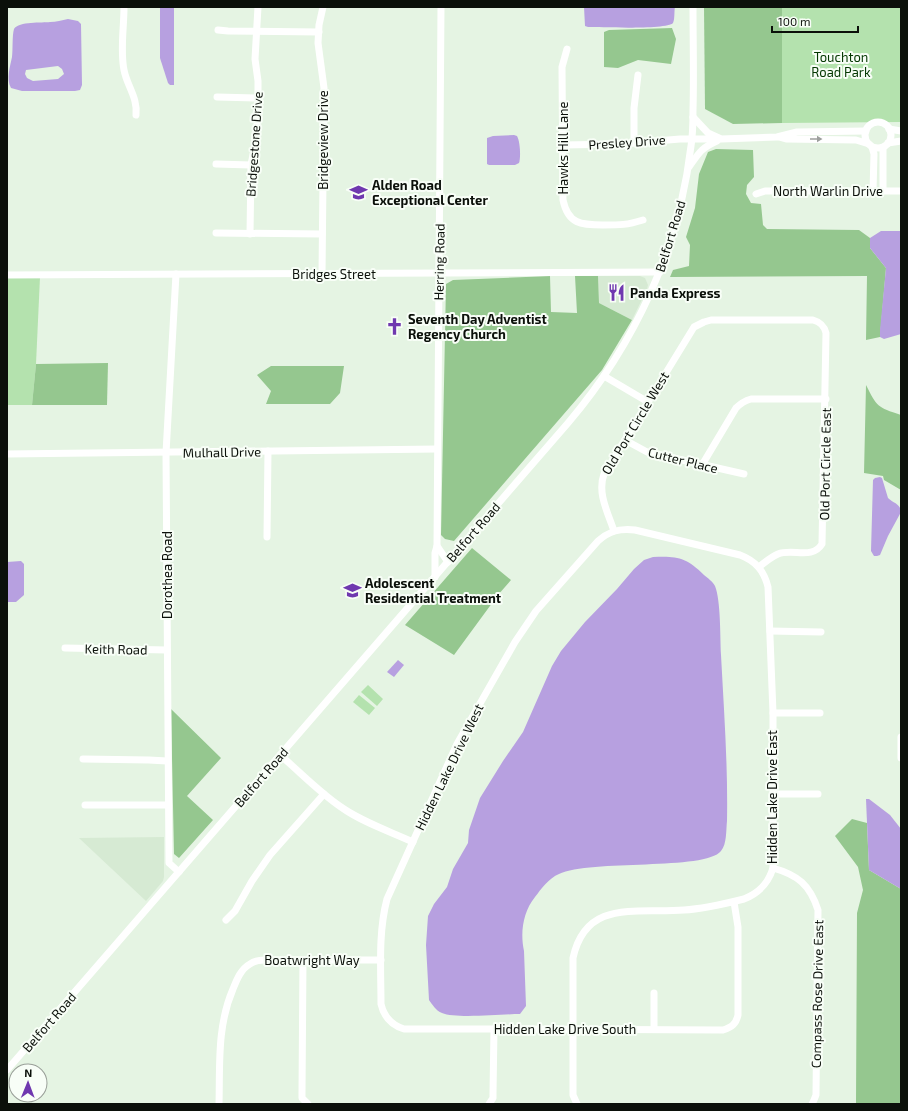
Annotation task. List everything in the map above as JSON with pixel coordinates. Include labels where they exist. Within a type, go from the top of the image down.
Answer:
[{"type":"street","points":[[124,7],[123,60],[126,78],[137,103],[136,115]]},
{"type":"street","name":"Bridgestone Drive","points":[[250,234],[251,165],[256,139],[258,98],[255,59],[258,7]]},
{"type":"street","name":"Bridgeview Drive","points":[[322,274],[324,88],[319,53],[319,32],[323,7]]},
{"type":"street","name":"Herring Road","points":[[435,577],[435,553],[437,546],[441,7]]},
{"type":"street","name":"Belfort Road","points":[[7,1070],[572,418],[604,376],[627,341],[660,272],[671,241],[688,169],[692,140],[693,117],[693,7]]},
{"type":"street","points":[[218,30],[256,32],[319,32]]},
{"type":"street","name":"Hawks Hill Lane","points":[[567,49],[562,67],[563,200],[569,219],[587,225],[627,225],[643,220]]},
{"type":"street","points":[[634,143],[634,108],[638,75]]},
{"type":"street","points":[[218,97],[258,98]]},
{"type":"street","points":[[693,117],[708,133],[721,140]]},
{"type":"street","points":[[873,191],[874,154],[865,138],[866,131],[872,124],[877,123],[886,126],[889,129],[901,131]]},
{"type":"street","points":[[883,191],[883,169],[886,145],[890,138],[889,129]]},
{"type":"street","points":[[777,137],[797,132],[866,131]]},
{"type":"street","points":[[777,137],[786,139],[856,140],[878,148],[901,141]]},
{"type":"street","name":"Presley Drive","points":[[563,146],[634,143],[660,140],[721,140],[777,137]]},
{"type":"street","points":[[688,169],[700,151],[706,146],[721,140]]},
{"type":"street","points":[[216,164],[251,165]]},
{"type":"street","points":[[873,169],[883,169]]},
{"type":"street","name":"North Warlin Drive","points":[[756,194],[765,191],[901,191]]},
{"type":"street","points":[[216,233],[322,234]]},
{"type":"street","name":"Bridges Street","points":[[7,275],[660,272]]},
{"type":"street","name":"Dorothea Road","points":[[176,274],[166,453],[168,650],[167,761],[169,863],[178,872]]},
{"type":"street","name":"Old Port Circle East","points":[[699,324],[711,320],[813,320],[821,324],[826,333],[826,399],[822,544],[816,551],[810,553],[783,552],[760,567]]},
{"type":"street","name":"Old Port Circle West","points":[[614,531],[602,493],[601,486],[604,474],[690,331],[699,324]]},
{"type":"street","points":[[604,376],[648,402]]},
{"type":"street","points":[[702,465],[736,408],[740,404],[751,399],[826,399]]},
{"type":"street","name":"Cutter Place","points":[[625,440],[647,452],[744,474]]},
{"type":"street","name":"Mulhall Drive","points":[[7,454],[437,449]]},
{"type":"street","points":[[267,537],[268,451]]},
{"type":"street","points":[[614,531],[621,529],[635,530],[740,555],[752,560],[760,567]]},
{"type":"street","name":"Hidden Lake Drive West","points":[[388,1019],[383,1013],[381,1004],[382,925],[385,907],[457,744],[526,625],[553,591],[598,541],[603,536],[614,531]]},
{"type":"street","points":[[437,546],[448,562]]},
{"type":"street","name":"Hidden Lake Drive East","points":[[577,1104],[573,1095],[573,958],[575,950],[584,933],[598,919],[615,912],[685,910],[744,899],[758,892],[767,881],[773,868],[773,712],[770,631],[768,587],[760,567]]},
{"type":"street","points":[[770,631],[821,632]]},
{"type":"street","name":"Keith Road","points":[[64,648],[168,650]]},
{"type":"street","points":[[773,712],[820,713]]},
{"type":"street","points":[[901,737],[901,758]]},
{"type":"street","points":[[280,755],[324,794],[350,813],[413,842]]},
{"type":"street","points":[[83,759],[167,761]]},
{"type":"street","points":[[226,920],[235,911],[252,881],[270,855],[324,794]]},
{"type":"street","points":[[774,794],[818,794]]},
{"type":"street","points":[[85,805],[168,805]]},
{"type":"street","name":"Compass Rose Drive East","points":[[773,868],[793,875],[804,883],[818,910],[816,1095],[812,1104]]},
{"type":"street","name":"Hidden Lake Drive South","points":[[388,1019],[396,1026],[404,1028],[723,1030],[730,1028],[735,1024],[738,1015],[738,927],[734,902]]},
{"type":"street","points":[[303,960],[302,1098],[308,1104]]},
{"type":"street","name":"Boatwright Way","points":[[219,1104],[220,1048],[224,1016],[228,1000],[237,978],[245,967],[256,961],[382,960]]},
{"type":"street","points":[[654,993],[654,1029]]},
{"type":"street","points":[[489,1103],[493,1098],[494,1029]]},
{"type":"shaded area","points":[[160,7],[174,7],[174,85],[170,85],[168,83],[160,58]]},
{"type":"shaded area","points":[[584,7],[675,7],[673,23],[659,27],[633,28],[585,26]]},
{"type":"shaded area","points":[[68,19],[78,21],[81,24],[82,85],[80,90],[22,91],[11,88],[9,81],[9,69],[12,57],[14,29],[17,26],[25,24]],"holes":[[[58,66],[62,69],[64,74],[58,79],[33,81],[27,78],[25,74],[26,70]]]},
{"type":"shaded area","points":[[493,136],[517,136],[519,141],[519,163],[515,165],[487,164],[487,138]]},
{"type":"shaded area","points":[[881,231],[901,231],[901,334],[884,339],[880,337],[880,330],[886,268],[870,248],[870,238]]},
{"type":"shaded area","points":[[598,276],[640,276],[645,278],[648,285],[647,289],[632,320],[599,303]]},
{"type":"shaded area","points":[[880,477],[882,478],[888,498],[900,507],[901,512],[880,555],[874,556],[871,551],[873,480]]},
{"type":"shaded area","points":[[653,557],[681,559],[692,564],[712,582],[717,593],[720,620],[727,780],[727,821],[723,848],[711,857],[693,861],[596,867],[574,870],[555,876],[537,894],[525,916],[522,937],[526,1006],[520,1014],[458,1016],[440,1012],[429,1000],[426,945],[428,916],[434,904],[447,887],[453,869],[468,843],[469,830],[480,798],[523,732],[552,666],[561,651],[585,622],[634,569],[644,560]]},
{"type":"shaded area","points":[[21,561],[24,564],[24,595],[16,602],[7,602],[7,562]]},
{"type":"shaded area","points":[[398,660],[404,665],[394,677],[387,672]]},
{"type":"shaded area","points":[[866,799],[869,799],[890,815],[901,829],[901,889],[869,870]]},
{"type":"shaded area","points":[[164,837],[163,881],[146,901],[79,838]]},
{"type":"green space","points":[[704,7],[782,7],[782,123],[733,124],[705,109]]},
{"type":"green space","name":"Touchton Road Park","points":[[782,7],[901,7],[901,122],[782,123]]},
{"type":"green space","points":[[672,28],[676,39],[671,64],[638,60],[618,68],[604,67],[604,32],[609,30]]},
{"type":"green space","points":[[716,149],[753,150],[754,177],[747,185],[746,194],[751,203],[761,204],[763,225],[767,229],[859,230],[870,238],[870,248],[886,268],[880,337],[866,340],[867,276],[670,277],[673,270],[689,266],[690,245],[686,237],[695,208],[699,174],[708,152]]},
{"type":"green space","points":[[550,276],[551,312],[577,313],[575,276],[598,276],[599,303],[632,320],[602,370],[454,541],[445,539],[441,535],[446,284],[453,280]]},
{"type":"green space","points":[[7,277],[40,277],[36,364],[32,405],[7,405]]},
{"type":"green space","points":[[108,363],[107,405],[32,405],[36,364]]},
{"type":"green space","points":[[271,366],[344,366],[340,393],[330,404],[266,404],[271,391],[257,375]]},
{"type":"green space","points":[[866,385],[873,398],[882,408],[901,415],[901,490],[884,480],[883,476],[864,473]]},
{"type":"green space","points":[[472,548],[511,580],[498,595],[454,655],[405,625]]},
{"type":"green space","points":[[368,685],[383,699],[377,706],[361,692]]},
{"type":"green space","points":[[359,695],[375,708],[369,715],[353,702]]},
{"type":"green space","points":[[171,709],[221,758],[187,796],[213,820],[179,858],[174,854]]},
{"type":"green space","points":[[852,819],[867,823],[869,870],[901,889],[901,1104],[856,1104],[857,913],[863,890],[858,867],[835,836]]},
{"type":"place","name":"Alden Road Exceptional Center","points":[[359,192]]},
{"type":"place","name":"Panda Express","points":[[617,293]]},
{"type":"place","name":"Seventh Day Adventist Regency Church","points":[[395,326]]},
{"type":"place","name":"Adolescent Residential Treatment","points":[[352,590]]}]
